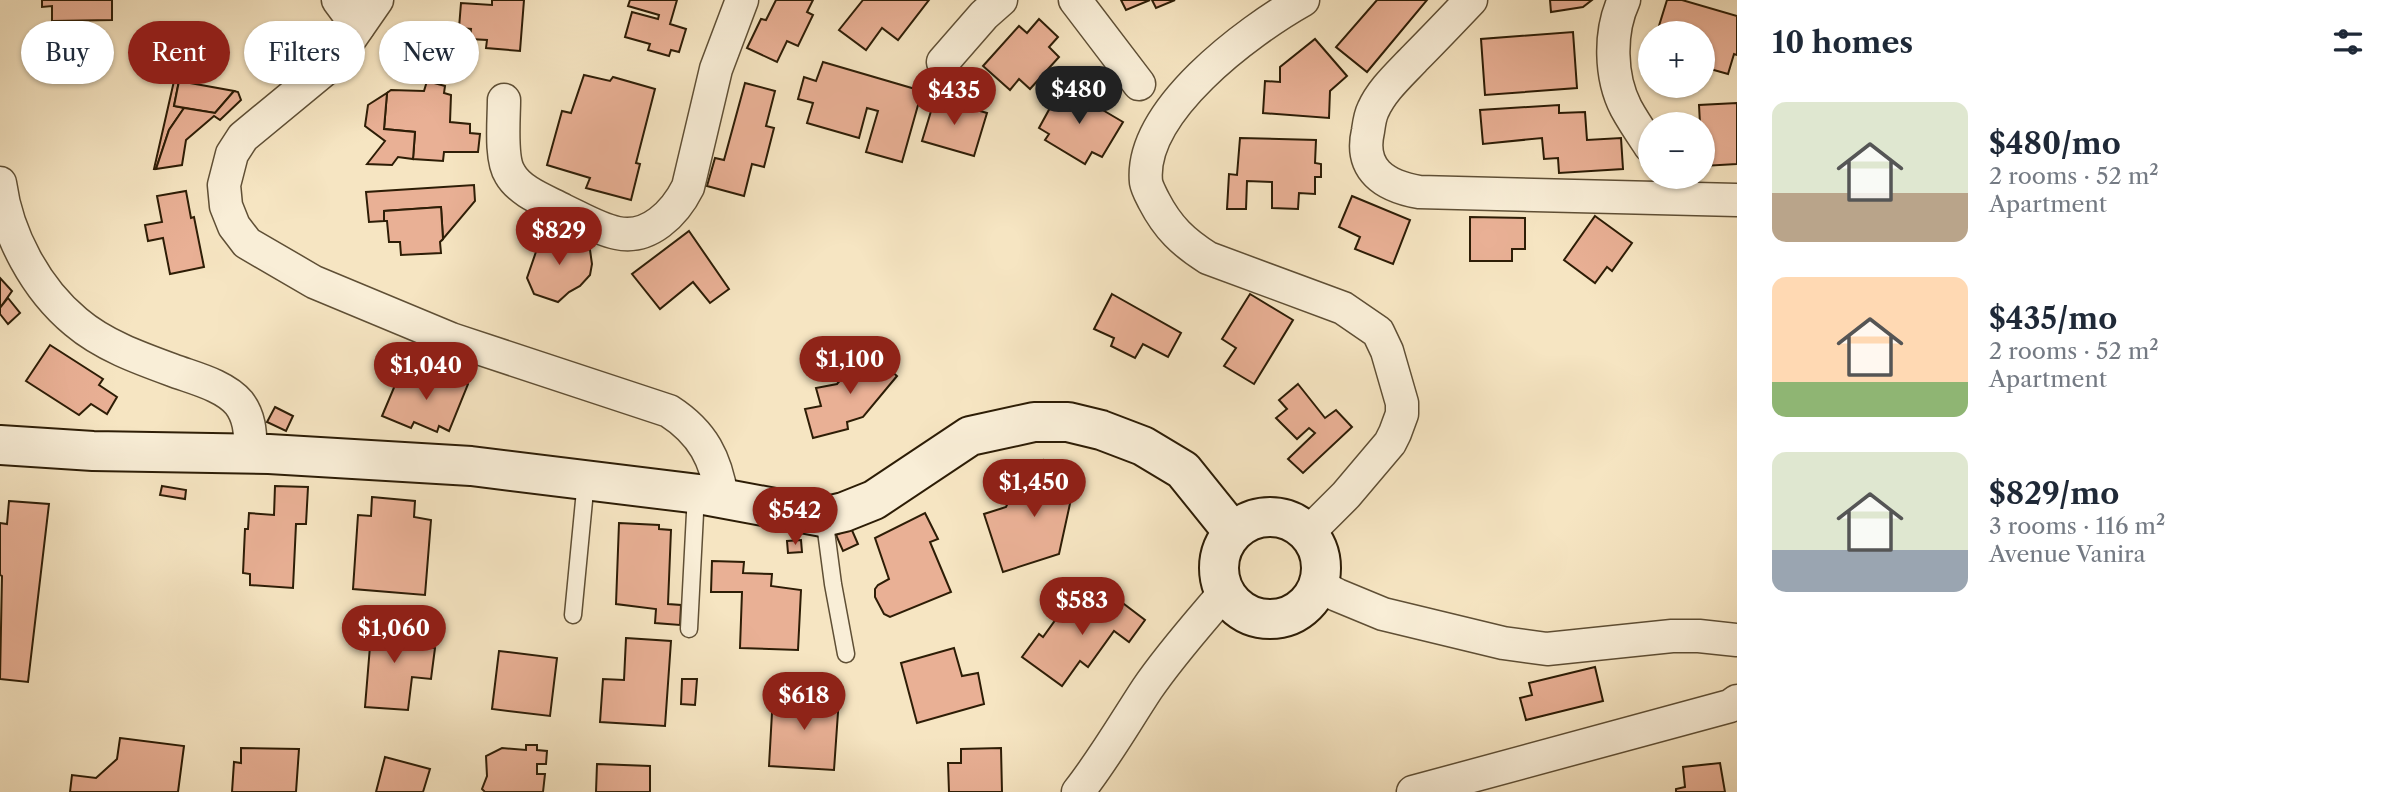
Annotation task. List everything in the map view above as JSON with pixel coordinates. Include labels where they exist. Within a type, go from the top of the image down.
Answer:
[{"type":"main road","points":[[0,445],[251,454],[471,467],[712,490],[736,502],[824,516],[844,512],[874,500],[970,436],[1034,422],[1068,422],[1143,446],[1176,464],[1233,532]]},
{"type":"main road","points":[[1262,517],[1279,517],[1296,522],[1309,532],[1322,558],[1320,586],[1305,607],[1281,619],[1255,617],[1232,603],[1220,580],[1219,567],[1220,554],[1233,532],[1246,522],[1262,517]]},
{"type":"street","points":[[338,0],[354,21]]},
{"type":"street","points":[[362,21],[376,0]]},
{"type":"street","points":[[504,100],[505,155],[510,175],[534,196],[606,230],[626,234],[646,231],[664,220],[688,187],[716,69],[742,0]]},
{"type":"street","points":[[943,62],[984,15],[1001,0]]},
{"type":"street","points":[[1075,0],[1139,84]]},
{"type":"street","points":[[1303,0],[1274,16],[1195,81],[1157,132],[1146,163],[1146,184],[1174,233],[1199,253],[1343,308],[1372,326],[1384,341],[1401,392],[1402,414],[1399,424],[1390,443],[1346,495],[1309,532]]},
{"type":"street","points":[[1471,0],[1390,84],[1372,112],[1365,142],[1366,152],[1380,178],[1419,192],[1638,189]]},
{"type":"street","points":[[1624,0],[1616,31],[1614,65],[1626,108],[1638,127]]},
{"type":"street","points":[[307,84],[243,137],[232,154],[224,195],[229,216],[247,243],[314,282],[452,339],[669,411],[687,423],[708,448],[712,490]]},
{"type":"street","points":[[0,183],[12,231],[27,262],[52,299],[77,323],[124,352],[209,384],[230,395],[239,403],[250,422],[251,454]]},
{"type":"street","points":[[1679,189],[1737,200]]},
{"type":"street","points":[[1320,586],[1383,614],[1503,643],[1536,648],[1558,650],[1672,636],[1737,640]]},
{"type":"street","points":[[1078,792],[1103,760],[1148,688],[1225,592]]},
{"type":"street","points":[[1413,792],[1676,723],[1730,706],[1737,701]]},
{"type":"lane","points":[[573,615],[586,480]]},
{"type":"lane","points":[[689,629],[712,490]]},
{"type":"lane","points":[[824,516],[846,654]]},
{"type":"building","points":[[42,0],[112,0],[112,20],[52,21],[52,6],[42,7]]},
{"type":"building","points":[[492,0],[524,0],[520,51],[486,48],[487,40],[479,40],[479,21],[460,21],[461,3],[492,5]]},
{"type":"building","points":[[630,0],[677,0],[670,24],[686,29],[679,52],[671,50],[669,56],[648,50],[650,44],[625,37],[632,12],[658,19],[659,15],[628,6]]},
{"type":"building","points":[[776,0],[813,0],[807,12],[813,15],[798,46],[787,41],[777,62],[747,48],[761,19],[766,20]]},
{"type":"building","points":[[863,0],[929,0],[898,40],[882,28],[866,50],[839,30]]},
{"type":"building","points":[[1121,0],[1150,0],[1126,10]]},
{"type":"building","points":[[1152,0],[1175,0],[1156,8]]},
{"type":"building","points":[[1377,0],[1427,0],[1367,72],[1336,47]]},
{"type":"building","points":[[1550,0],[1592,0],[1583,7],[1551,12]]},
{"type":"building","points":[[1667,0],[1682,0],[1737,16],[1737,55],[1734,54],[1728,74],[1715,70],[1715,21],[1660,21]]},
{"type":"building","points":[[1039,19],[1058,37],[1049,47],[1059,57],[1030,89],[1019,79],[1010,90],[983,66],[1019,26],[1027,33]]},
{"type":"building","points":[[1573,32],[1577,88],[1485,95],[1481,39]]},
{"type":"building","points":[[1315,39],[1347,76],[1330,91],[1329,118],[1263,113],[1265,81],[1280,82],[1280,67]]},
{"type":"building","points":[[823,62],[922,91],[902,162],[866,152],[878,111],[867,108],[859,138],[807,123],[813,103],[798,99],[804,77],[816,81]]},
{"type":"building","points":[[584,75],[610,81],[613,77],[655,89],[636,163],[640,164],[631,200],[586,188],[590,178],[547,165],[562,111],[571,113]]},
{"type":"building","points":[[745,83],[775,91],[766,126],[774,128],[764,167],[752,164],[744,196],[707,186],[715,158],[724,160]]},
{"type":"building","points":[[173,84],[178,84],[174,106],[184,108],[169,130],[154,169]]},
{"type":"building","points":[[178,84],[196,84],[234,91],[215,113],[174,106]]},
{"type":"building","points":[[426,84],[445,86],[444,93],[451,95],[450,122],[470,124],[470,133],[480,134],[478,152],[444,152],[443,161],[413,159],[415,132],[384,129],[387,93],[391,90],[424,91]]},
{"type":"building","points":[[1062,86],[1123,122],[1102,157],[1092,152],[1085,164],[1045,140],[1049,134],[1039,128]]},
{"type":"building","points":[[234,91],[238,92],[241,100],[220,120],[214,116],[186,140],[182,165],[156,169],[169,130],[184,108],[215,113]]},
{"type":"building","points":[[387,93],[384,129],[415,132],[413,159],[398,157],[392,165],[367,164],[385,141],[365,126],[368,105]]},
{"type":"building","points":[[935,98],[987,113],[974,156],[922,141]]},
{"type":"building","points":[[1737,103],[1737,164],[1715,165],[1715,112],[1699,112],[1699,105]]},
{"type":"building","points":[[1559,105],[1559,113],[1585,112],[1587,140],[1621,138],[1623,169],[1559,173],[1558,158],[1544,159],[1542,138],[1483,144],[1480,110]]},
{"type":"building","points":[[1240,138],[1316,140],[1315,163],[1321,164],[1321,177],[1315,177],[1315,194],[1299,193],[1298,209],[1272,208],[1272,182],[1247,181],[1246,209],[1227,209],[1229,174],[1237,175]]},
{"type":"building","points":[[474,185],[475,201],[443,239],[441,207],[384,211],[384,221],[369,222],[366,192]]},
{"type":"building","points":[[186,191],[204,267],[170,274],[163,238],[148,241],[145,225],[162,222],[157,196]]},
{"type":"building","points":[[1352,196],[1410,220],[1393,264],[1355,249],[1360,237],[1339,227]]},
{"type":"building","points":[[441,207],[441,253],[401,255],[400,242],[389,242],[384,211]]},
{"type":"building","points":[[1595,216],[1632,243],[1612,271],[1607,267],[1595,283],[1564,260]]},
{"type":"building","points":[[1470,217],[1525,218],[1525,249],[1512,249],[1512,261],[1470,261]]},
{"type":"building","points":[[689,231],[729,289],[710,303],[693,282],[660,309],[632,274]]},
{"type":"building","points":[[555,232],[590,250],[592,264],[590,275],[558,302],[534,294],[527,278],[539,243]]},
{"type":"building","points":[[0,278],[12,291],[0,308]]},
{"type":"building","points":[[1112,294],[1181,333],[1168,357],[1143,344],[1135,358],[1111,346],[1114,338],[1094,329]]},
{"type":"building","points":[[1250,294],[1293,320],[1254,384],[1224,366],[1236,348],[1222,339]]},
{"type":"building","points":[[8,298],[20,313],[8,324],[0,314],[0,308]]},
{"type":"building","points":[[50,345],[103,379],[99,385],[117,397],[107,414],[91,404],[79,415],[26,381]]},
{"type":"building","points":[[866,349],[897,376],[863,417],[847,422],[848,429],[813,438],[805,409],[821,406],[816,388],[837,384]]},
{"type":"building","points":[[434,372],[468,384],[449,431],[439,426],[437,432],[414,422],[411,428],[382,416],[398,378],[417,385],[421,375],[431,379]]},
{"type":"building","points":[[1298,384],[1325,418],[1336,410],[1352,427],[1303,473],[1288,459],[1315,433],[1309,428],[1297,439],[1276,418],[1287,409],[1279,400]]},
{"type":"building","points":[[275,407],[293,416],[286,431],[267,422]]},
{"type":"building","points":[[1044,460],[1078,467],[1059,554],[1003,572],[984,514],[1006,507],[1015,488],[1036,493]]},
{"type":"building","points":[[162,486],[186,490],[185,499],[160,495]]},
{"type":"building","points":[[275,486],[308,487],[306,524],[296,524],[293,588],[250,585],[250,574],[243,573],[245,529],[248,529],[249,513],[274,515]]},
{"type":"building","points":[[372,497],[415,501],[414,517],[431,520],[425,595],[353,589],[358,515],[371,516]]},
{"type":"building","points":[[9,501],[49,504],[28,682],[0,679],[0,523],[7,524]]},
{"type":"building","points":[[925,513],[938,539],[930,542],[951,592],[890,617],[884,614],[875,597],[878,585],[889,579],[875,538]]},
{"type":"building","points":[[619,523],[659,525],[659,529],[671,530],[668,604],[681,605],[680,625],[655,623],[656,609],[616,604]]},
{"type":"building","points":[[851,528],[858,544],[843,551],[836,535]]},
{"type":"building","points":[[801,540],[802,552],[788,553],[787,541]]},
{"type":"building","points":[[712,561],[744,562],[743,573],[772,574],[771,586],[801,590],[798,650],[740,648],[742,592],[711,592]]},
{"type":"building","points":[[1103,588],[1145,620],[1129,642],[1114,631],[1088,667],[1080,661],[1062,686],[1022,657],[1039,634],[1043,637],[1064,608],[1080,620]]},
{"type":"building","points":[[357,619],[414,632],[414,645],[435,648],[431,679],[412,677],[408,710],[365,707],[371,634],[355,629]]},
{"type":"building","points":[[626,638],[671,641],[665,726],[600,722],[603,679],[624,680]]},
{"type":"building","points":[[954,648],[962,676],[978,673],[984,704],[917,723],[901,663]]},
{"type":"building","points":[[499,651],[557,658],[550,716],[492,709]]},
{"type":"building","points":[[1595,667],[1603,701],[1526,720],[1520,698],[1532,695],[1529,683]]},
{"type":"building","points":[[682,679],[697,679],[695,705],[681,704]]},
{"type":"building","points":[[773,695],[839,698],[834,770],[769,766]]},
{"type":"building","points":[[120,738],[184,746],[178,792],[70,792],[72,775],[96,778],[117,759]]},
{"type":"building","points":[[526,745],[537,745],[537,750],[547,751],[546,764],[537,764],[537,774],[545,774],[543,792],[485,792],[482,789],[487,776],[486,756],[502,748],[526,750]]},
{"type":"building","points":[[241,748],[299,749],[296,792],[232,792],[234,762],[241,763]]},
{"type":"building","points":[[1001,748],[1002,792],[949,792],[948,763],[961,763],[961,749]]},
{"type":"building","points":[[385,757],[430,769],[423,792],[376,792]]},
{"type":"building","points":[[1720,763],[1725,792],[1676,792],[1676,789],[1685,787],[1683,767]]},
{"type":"building","points":[[597,764],[650,766],[650,792],[596,792]]}]
